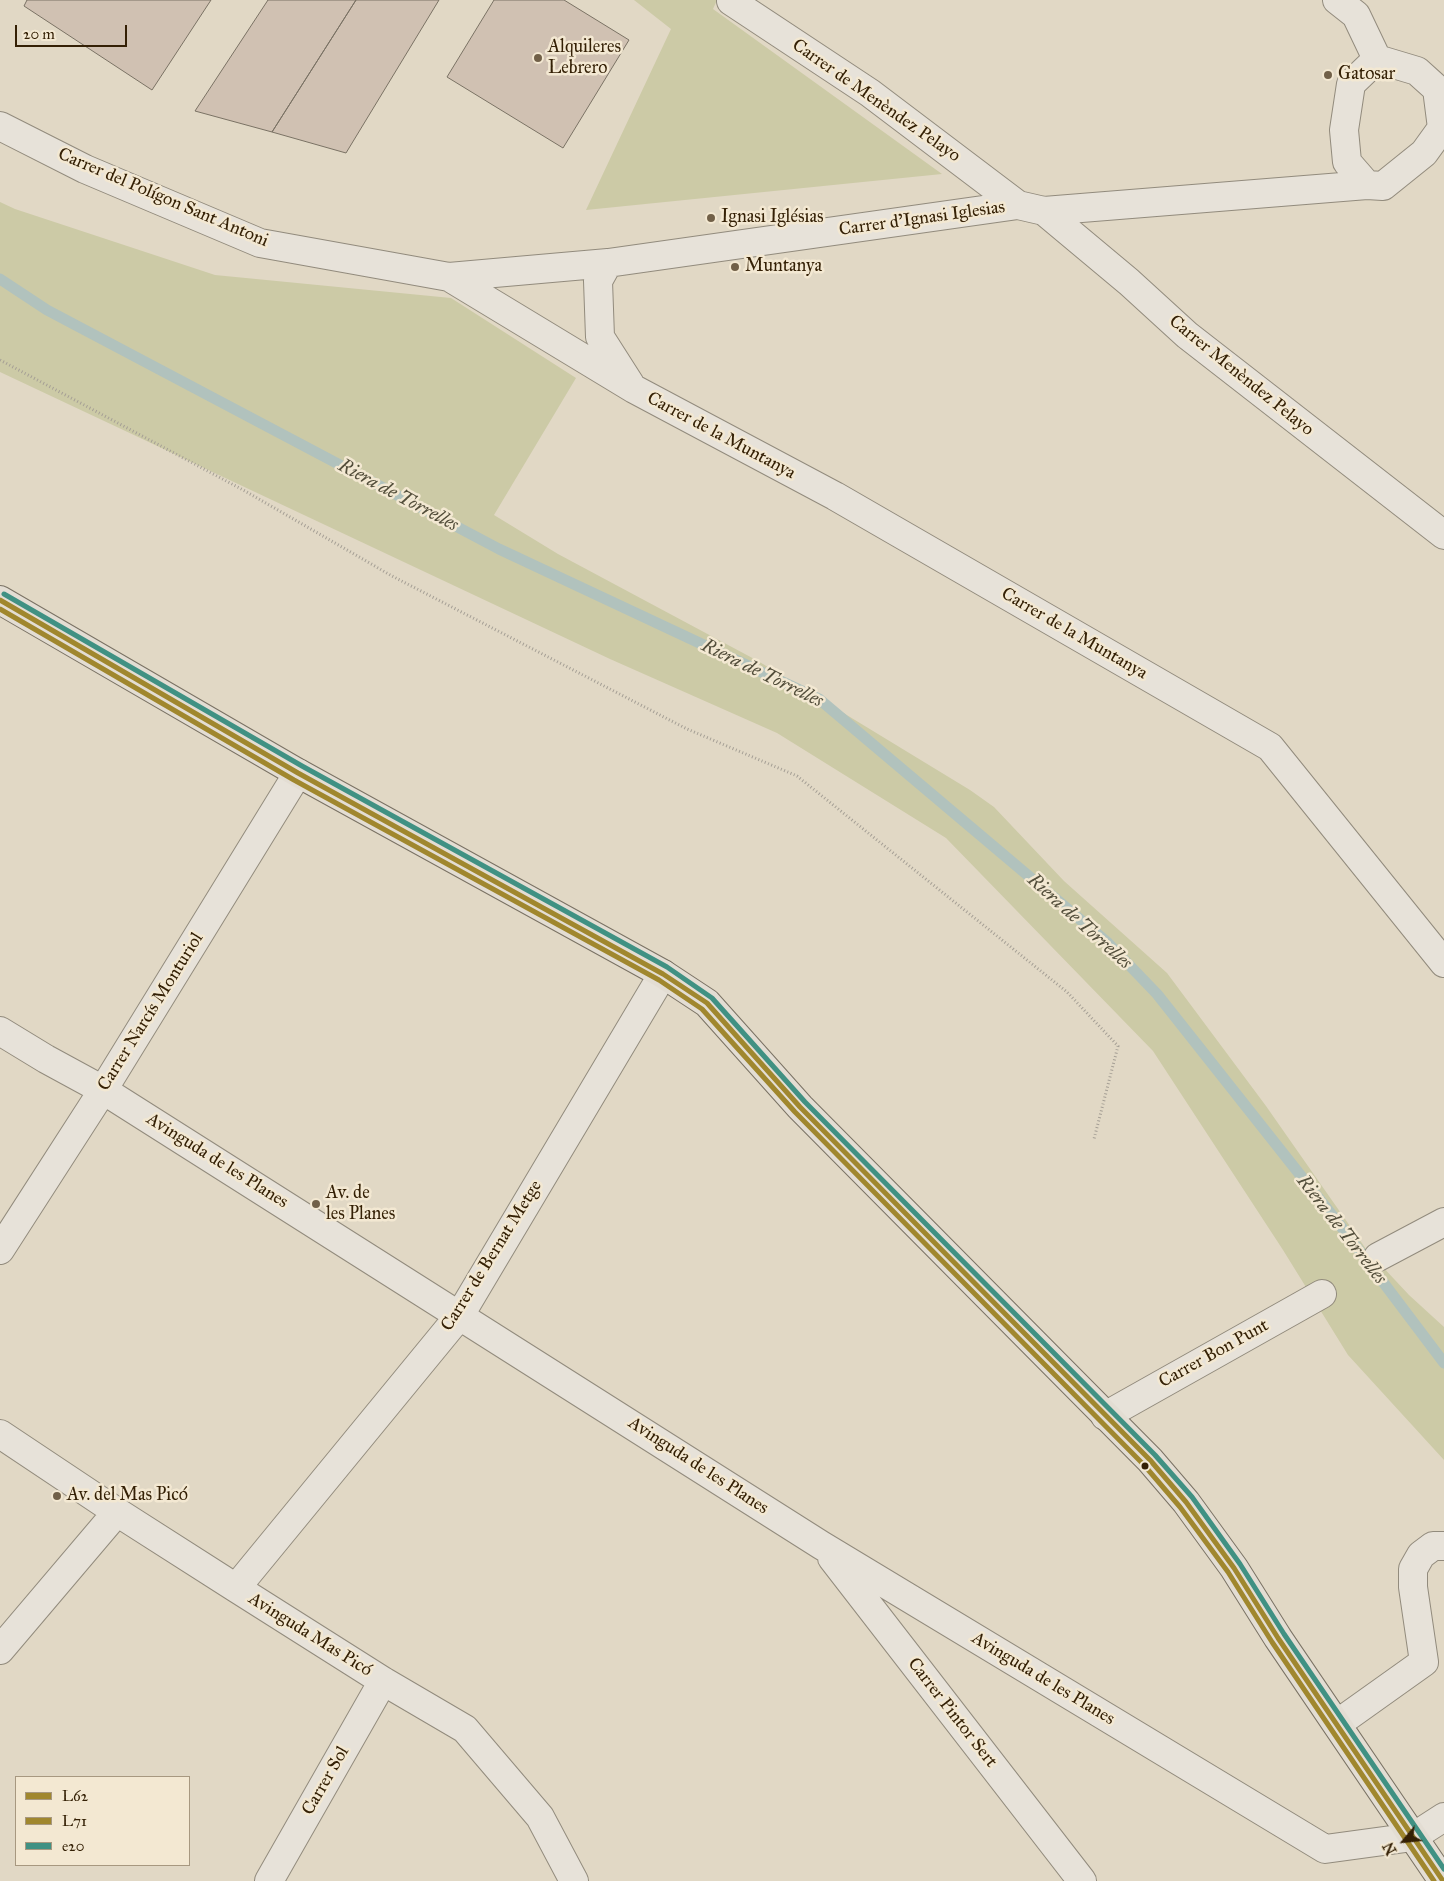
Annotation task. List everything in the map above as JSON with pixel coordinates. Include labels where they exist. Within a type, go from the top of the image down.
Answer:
[{"type":"main road","points":[[0,600],[298,773],[663,974],[707,1003],[800,1107],[1150,1460],[1186,1502],[1234,1568],[1278,1638],[1443,1881]]},
{"type":"street","points":[[1337,0],[1356,16],[1377,59],[1417,71],[1437,89],[1443,128],[1424,153],[1384,186],[1367,185],[1348,162],[1344,130],[1351,84],[1377,59]]},
{"type":"street","name":"Carrer de Menèndez Pelayo","points":[[731,1],[870,93],[1018,205]]},
{"type":"street","name":"Carrer del Polígon Sant Antoni","points":[[0,126],[84,169],[260,243],[449,277]]},
{"type":"street","name":"Carrer d'Ignasi Iglesias","points":[[449,277],[608,263],[1018,205],[1044,211],[1367,185]]},
{"type":"street","name":"Carrer Menèndez Pelayo","points":[[1044,211],[1129,282],[1187,335],[1444,535]]},
{"type":"street","name":"Carrer de la Muntanya","points":[[608,263],[598,280],[600,337],[634,389]]},
{"type":"street","name":"Carrer de la Muntanya","points":[[449,277],[634,389],[835,496],[1270,748],[1444,963]]},
{"type":"street","name":"Carrer Narcís Monturiol","points":[[0,1250],[103,1090],[298,773]]},
{"type":"street","name":"Carrer de Bernat Metge","points":[[236,1588],[460,1315],[663,974]]},
{"type":"street","name":"Avinguda de les Planes","points":[[0,1031],[103,1090],[821,1545],[1325,1849],[1413,1837]]},
{"type":"street","points":[[1378,1257],[1444,1222]]},
{"type":"street","name":"Carrer Bon Punt","points":[[1105,1416],[1322,1294]]},
{"type":"street","name":"Avinguda Mas Picó","points":[[0,1434],[236,1588],[383,1681],[465,1729],[540,1817],[574,1881]]},
{"type":"street","points":[[0,1650],[117,1512]]},
{"type":"street","name":"Carrer Pintor Sert","points":[[821,1545],[1082,1881]]},
{"type":"street","points":[[1337,1724],[1424,1662],[1413,1587],[1413,1569],[1421,1556],[1433,1546],[1444,1546]]},
{"type":"street","name":"Carrer Sol","points":[[269,1881],[383,1681]]},
{"type":"street","points":[[1413,1837],[1444,1817]]},
{"type":"path","points":[[0,360],[245,491],[392,576],[687,729],[797,776],[1066,992],[1118,1046],[1094,1138]]},
{"type":"shaded area","points":[[634,0],[717,0],[713,9],[942,174],[586,210],[671,29]]},
{"type":"shaded area","points":[[0,202],[15,209],[215,275],[451,298],[576,378],[494,515],[558,554],[758,661],[970,790],[994,807],[1064,881],[1167,973],[1266,1106],[1366,1249],[1409,1295],[1444,1327],[1444,1460],[1348,1355],[1283,1250],[1153,1051],[946,838],[777,733],[610,659],[0,372]]},
{"type":"building","points":[[27,0],[211,0],[152,90],[24,6]]},
{"type":"building","points":[[268,0],[356,0],[272,132],[195,111]]},
{"type":"building","points":[[356,0],[439,0],[346,153],[272,132]]},
{"type":"building","name":"Alquileres Lebrero","points":[[494,0],[564,0],[629,40],[563,148],[447,77]]},
{"type":"waterway","name":"Riera de Torrelles","points":[[0,279],[47,310],[499,549],[819,699],[1108,943],[1157,994],[1343,1229],[1444,1363]]},
{"type":"transit line","name":"e20","points":[[4,594],[302,766],[667,967],[712,998],[805,1102],[1155,1455],[1192,1497],[1240,1564],[1284,1634],[1444,1869]]},
{"type":"transit line","name":"L62","points":[[0,600],[298,773],[663,974],[707,1003],[800,1107],[1150,1460],[1186,1502],[1234,1568],[1278,1638],[1443,1881]]},
{"type":"transit line","name":"L71","points":[[0,609],[294,780],[659,980],[702,1009],[795,1112],[1144,1465],[1180,1507],[1228,1572],[1272,1642],[1434,1881]]},
{"type":"place","name":"Alquileres Lebrero","points":[[538,58]]},
{"type":"place","name":"Gatosar","points":[[1328,75]]},
{"type":"place","name":"Ignasi Iglésias","points":[[711,218]]},
{"type":"place","name":"Muntanya","points":[[735,267]]},
{"type":"place","name":"Av. de les Planes","points":[[316,1204]]},
{"type":"place","name":"Av. del Mas Picó","points":[[57,1496]]}]
